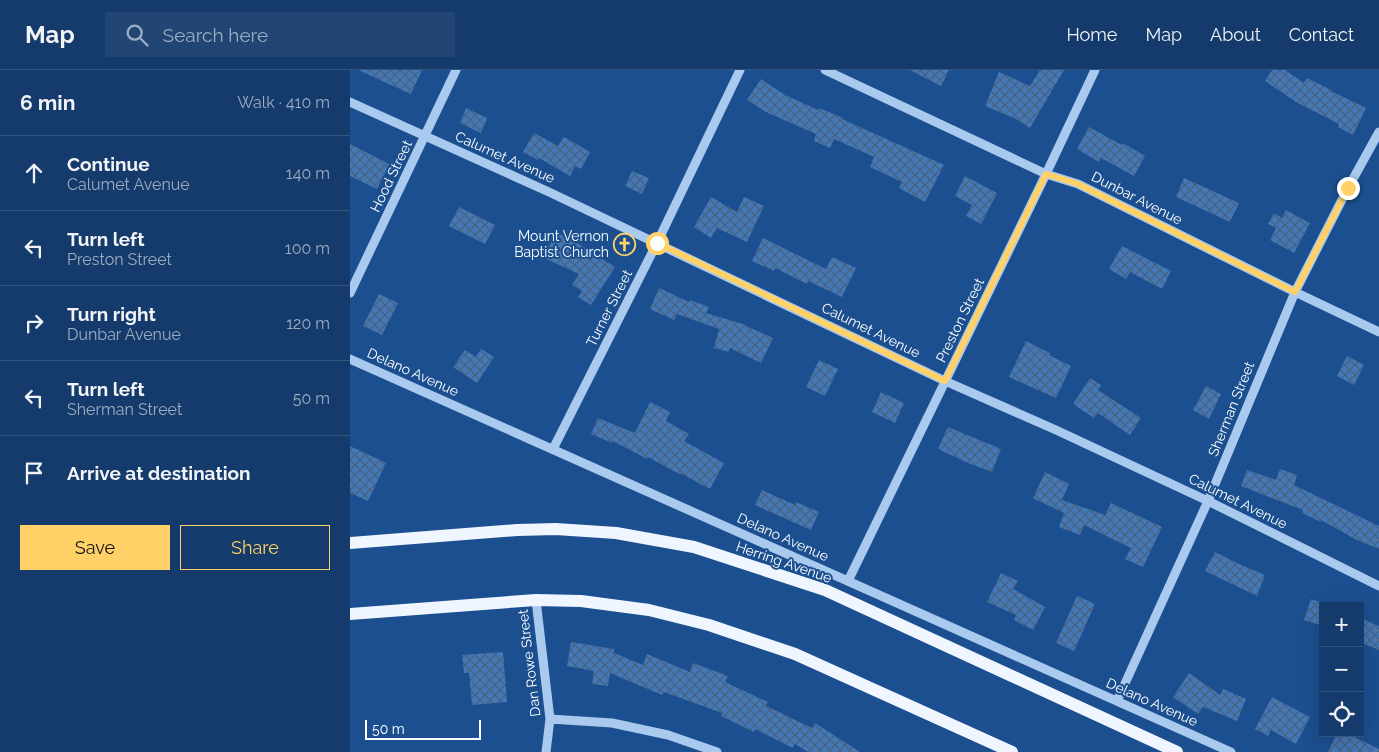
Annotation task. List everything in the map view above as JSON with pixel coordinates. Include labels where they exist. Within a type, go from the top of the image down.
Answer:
[{"type":"main road","name":"Herring Avenue","points":[[350,543],[518,530],[556,529],[616,533],[694,547],[825,590],[1177,752]]},
{"type":"main road","points":[[350,614],[536,600],[616,604],[649,610],[709,625],[795,654],[1012,752]]},
{"type":"street","name":"Hood Street","points":[[350,293],[456,70]]},
{"type":"street","name":"Turner Street","points":[[553,449],[657,243],[740,70]]},
{"type":"street","name":"Dunbar Avenue","points":[[825,70],[1046,174],[1078,184],[1379,332]]},
{"type":"street","name":"Preston Street","points":[[848,581],[1046,174],[1094,70]]},
{"type":"street","name":"Calumet Avenue","points":[[350,102],[549,192],[945,381],[1208,501],[1379,586]]},
{"type":"street","name":"Sherman Street","points":[[1117,701],[1208,501],[1295,292],[1379,132]]},
{"type":"street","name":"Delano Avenue","points":[[350,359],[1231,752]]},
{"type":"street","name":"Dan Rowe Street","points":[[536,600],[550,719],[546,752]]},
{"type":"street","points":[[550,719],[612,723],[668,735],[717,752]]},
{"type":"building","points":[[358,70],[422,70],[411,94]]},
{"type":"building","points":[[910,70],[949,70],[941,86]]},
{"type":"building","points":[[1040,70],[1064,70],[1030,128],[1016,119],[985,106],[999,72],[1030,86]]},
{"type":"building","points":[[1272,70],[1285,70],[1304,83],[1307,78],[1366,108],[1353,135],[1338,127],[1339,124],[1296,102],[1265,81]]},
{"type":"building","points":[[761,79],[785,95],[818,110],[819,108],[843,118],[944,165],[925,202],[899,188],[902,182],[870,167],[874,157],[834,139],[830,148],[814,141],[816,134],[766,112],[747,100]]},
{"type":"building","points":[[466,108],[487,118],[481,133],[460,123]]},
{"type":"building","points":[[1089,127],[1145,156],[1134,176],[1101,158],[1099,162],[1077,149]]},
{"type":"building","points":[[534,133],[558,146],[564,137],[590,152],[581,169],[575,166],[570,176],[539,158],[538,160],[523,152]]},
{"type":"building","points":[[350,144],[389,164],[377,189],[350,176]]},
{"type":"building","points":[[632,171],[649,178],[642,194],[625,186]]},
{"type":"building","points":[[965,176],[997,193],[981,224],[966,216],[972,205],[955,196]]},
{"type":"building","points":[[1184,178],[1239,203],[1230,222],[1176,197]]},
{"type":"building","points":[[711,197],[737,212],[744,197],[764,206],[747,242],[717,228],[711,238],[694,227]]},
{"type":"building","points":[[459,207],[495,225],[485,244],[449,226]]},
{"type":"building","points":[[1286,210],[1310,223],[1294,253],[1270,240],[1276,228],[1268,224],[1274,213],[1282,218]]},
{"type":"building","points":[[556,232],[615,267],[591,305],[578,297],[582,291],[572,285],[579,274],[544,258]]},
{"type":"building","points":[[763,238],[826,269],[832,257],[856,268],[842,297],[808,281],[807,284],[775,268],[774,271],[752,261]]},
{"type":"building","points":[[1122,246],[1171,271],[1162,289],[1130,272],[1126,279],[1109,269]]},
{"type":"building","points":[[659,288],[689,302],[690,300],[709,307],[706,313],[746,325],[773,338],[761,363],[730,348],[729,352],[714,348],[719,329],[677,314],[674,320],[650,309]]},
{"type":"building","points":[[379,294],[398,303],[382,335],[363,326]]},
{"type":"building","points":[[1026,341],[1071,366],[1056,398],[1009,377]]},
{"type":"building","points":[[481,349],[494,357],[477,383],[453,367],[465,350],[476,357]]},
{"type":"building","points":[[1347,356],[1364,365],[1354,385],[1337,376]]},
{"type":"building","points":[[819,360],[838,369],[825,396],[806,387]]},
{"type":"building","points":[[1090,378],[1101,385],[1098,390],[1141,418],[1130,435],[1098,413],[1094,418],[1073,404]]},
{"type":"building","points":[[1206,386],[1221,394],[1209,419],[1193,410]]},
{"type":"building","points":[[881,392],[904,403],[895,423],[872,412]]},
{"type":"building","points":[[650,402],[670,412],[666,421],[689,434],[684,441],[724,463],[710,489],[648,457],[647,459],[613,441],[612,443],[591,434],[598,418],[635,433]]},
{"type":"building","points":[[948,427],[1001,449],[992,472],[938,449]]},
{"type":"building","points":[[350,446],[386,463],[368,501],[350,493]]},
{"type":"building","points":[[1280,469],[1297,475],[1294,485],[1379,526],[1379,549],[1355,539],[1321,520],[1321,522],[1302,513],[1303,510],[1241,486],[1247,470],[1276,480]]},
{"type":"building","points":[[1045,472],[1069,484],[1062,500],[1105,515],[1111,503],[1162,527],[1143,567],[1125,559],[1131,548],[1084,525],[1080,535],[1059,527],[1064,513],[1033,498]]},
{"type":"building","points":[[762,490],[795,505],[796,502],[819,512],[811,530],[755,505]]},
{"type":"building","points":[[1215,552],[1265,575],[1257,596],[1205,571]]},
{"type":"building","points":[[1001,573],[1018,581],[1013,589],[1045,607],[1033,630],[1014,620],[1016,615],[987,602]]},
{"type":"building","points":[[1077,596],[1095,604],[1074,651],[1056,643]]},
{"type":"building","points":[[1311,599],[1320,602],[1319,625],[1304,620]]},
{"type":"building","points":[[1364,620],[1379,626],[1379,650],[1364,644]]},
{"type":"building","points":[[571,642],[614,649],[614,653],[643,665],[647,654],[690,672],[693,663],[728,676],[725,682],[768,702],[766,706],[812,728],[815,723],[860,752],[808,752],[795,744],[793,748],[755,729],[754,732],[721,716],[722,713],[664,692],[662,695],[610,673],[608,686],[592,684],[594,671],[567,666]]},
{"type":"building","points":[[503,652],[507,702],[472,705],[469,673],[464,673],[462,655]]},
{"type":"building","points":[[1189,673],[1220,695],[1223,689],[1246,699],[1237,721],[1203,707],[1198,714],[1173,697]]},
{"type":"building","points":[[1272,697],[1310,717],[1296,744],[1271,730],[1268,736],[1255,729]]},
{"type":"building","points":[[1335,737],[1354,737],[1379,749],[1379,752],[1328,752]]},
{"type":"place","name":"Mount Vernon Baptist Church","points":[[625,244]]},
{"type":"route","points":[[657,243],[945,381],[1046,174],[1078,184],[1295,292],[1348,188]]}]
